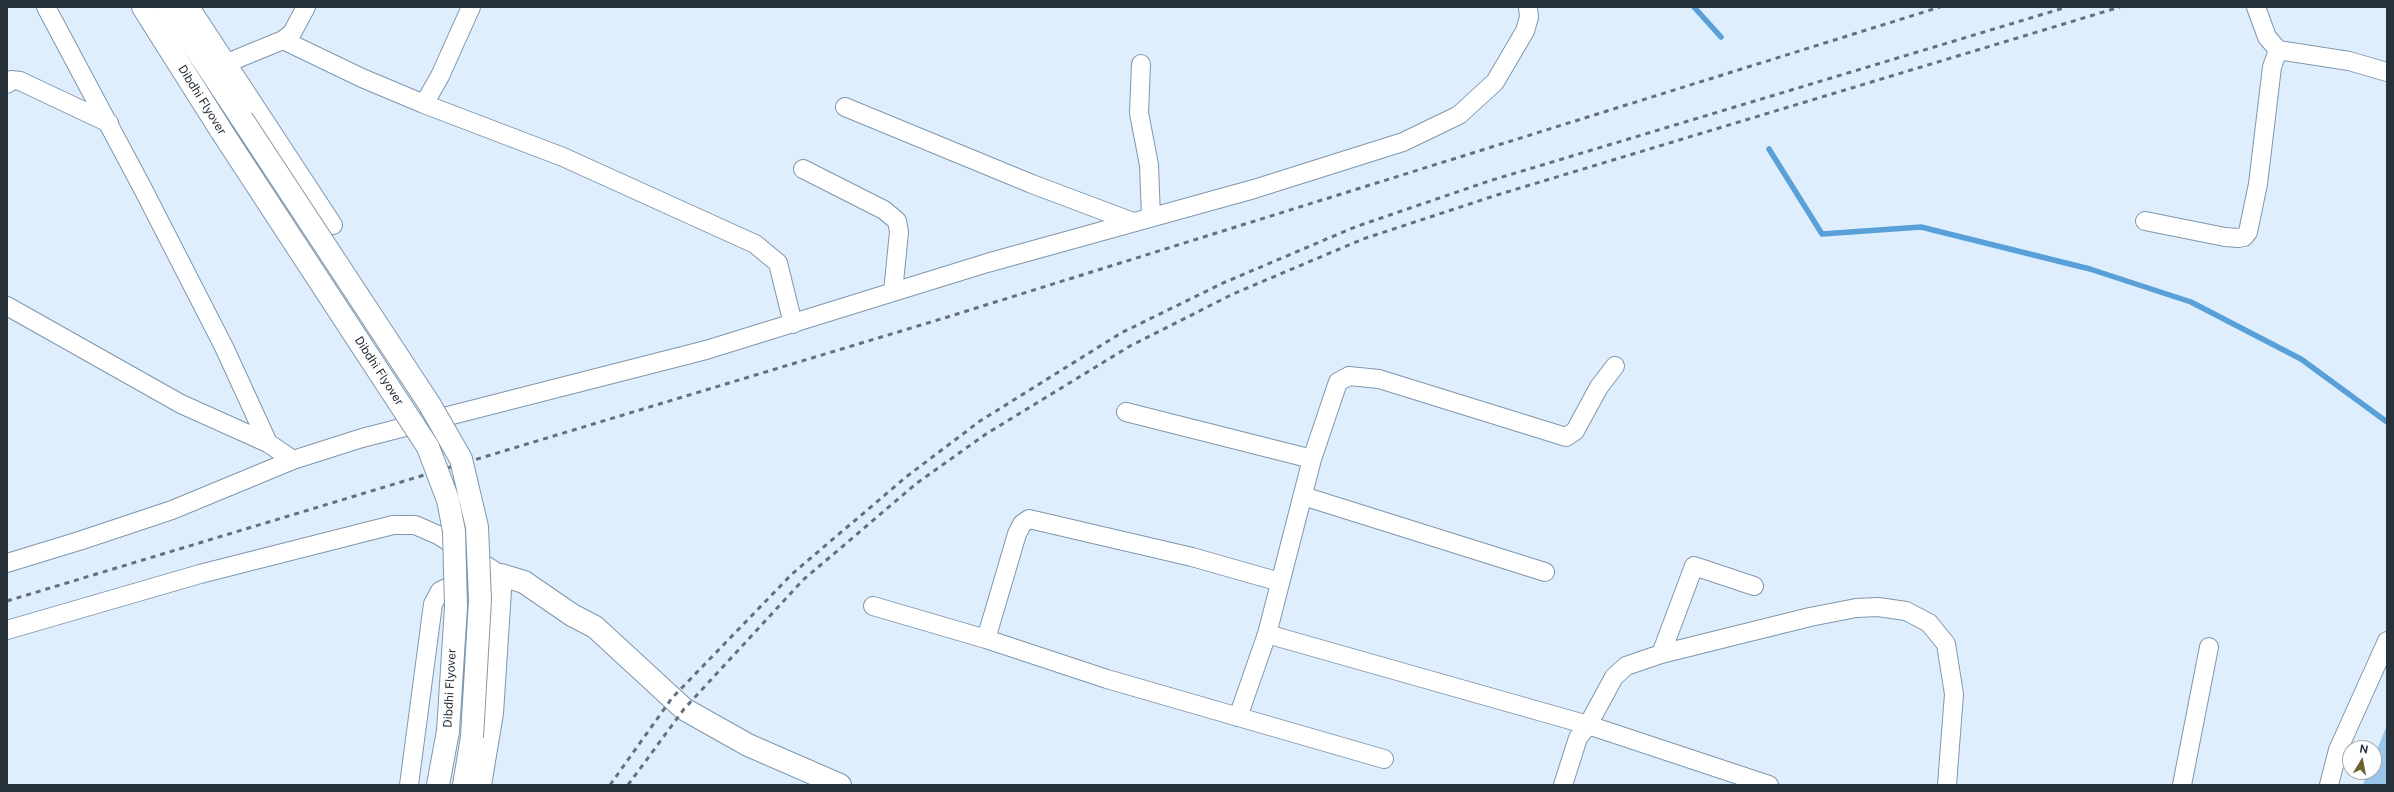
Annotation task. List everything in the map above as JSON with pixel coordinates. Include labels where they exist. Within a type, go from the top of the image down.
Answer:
[{"type":"main road","name":"Dibdhi Flyover","points":[[143,7],[222,132],[428,447],[448,500],[454,531],[456,606],[448,731],[438,785]]},
{"type":"main road","name":"Dibdhi Flyover","points":[[168,7],[430,405],[461,459],[477,528],[480,600],[472,737],[464,785]]},
{"type":"main road","points":[[480,785],[492,713],[501,575],[524,582],[572,615],[595,627],[684,709],[748,745],[840,785]]},
{"type":"street","points":[[46,7],[109,123],[224,347],[268,443]]},
{"type":"street","points":[[190,7],[333,225]]},
{"type":"street","points":[[227,63],[283,40],[292,33],[306,7]]},
{"type":"street","points":[[424,104],[440,76],[471,7]]},
{"type":"street","points":[[7,563],[80,541],[172,510],[293,460],[362,438],[706,350],[987,263],[1368,155],[1422,134],[1459,114],[1495,82],[1505,67],[1528,23],[1528,7]]},
{"type":"street","points":[[2256,7],[2267,37],[2278,50],[2350,61],[2387,72]]},
{"type":"street","points":[[283,40],[362,78],[424,104],[563,156],[755,244],[778,263],[793,324]]},
{"type":"street","points":[[2145,221],[2225,237],[2244,237],[2248,232],[2258,184],[2272,67],[2278,50]]},
{"type":"street","points":[[1141,64],[1140,113],[1149,165],[1150,217]]},
{"type":"street","points":[[7,84],[11,80],[20,81],[109,123]]},
{"type":"street","points":[[845,107],[1032,184],[1133,222]]},
{"type":"street","points":[[803,169],[884,210],[897,221],[899,232],[893,292]]},
{"type":"street","points":[[7,306],[181,404],[268,443],[293,460]]},
{"type":"street","points":[[1238,717],[1267,634],[1312,459],[1334,390],[1343,378],[1359,376],[1379,379],[1566,437],[1575,431],[1599,387],[1616,366]]},
{"type":"street","points":[[1126,412],[1312,459]]},
{"type":"street","points":[[1303,496],[1545,572]]},
{"type":"street","points":[[986,639],[1017,534],[1022,524],[1029,519],[1192,557],[1280,582]]},
{"type":"street","points":[[7,630],[200,574],[393,525],[415,525],[438,535],[501,575]]},
{"type":"street","points":[[1661,654],[1694,566],[1754,586]]},
{"type":"street","points":[[409,785],[432,604],[440,591],[467,578],[501,575]]},
{"type":"street","points":[[873,606],[986,639],[1107,679],[1384,760]]},
{"type":"street","points":[[1563,785],[1578,738],[1588,725],[1614,677],[1626,666],[1661,654],[1810,617],[1856,608],[1878,607],[1906,611],[1929,623],[1946,644],[1954,694],[1947,785]]},
{"type":"street","points":[[1267,634],[1588,725],[1769,785]]},
{"type":"street","points":[[2329,785],[2338,750],[2387,641]]},
{"type":"street","points":[[2182,785],[2209,647]]},
{"type":"shaded area","points":[[2387,725],[2387,785],[2363,785],[2365,780],[2382,780],[2381,740]]},
{"type":"waterway","points":[[1694,7],[1721,37]]},
{"type":"waterway","points":[[1769,149],[1822,234],[1921,227],[2090,269],[2191,302],[2301,359],[2387,422]]},
{"type":"railway","points":[[7,601],[941,319],[1940,7]]},
{"type":"railway","points":[[610,785],[672,698],[792,574],[906,477],[980,421],[1121,333],[1223,283],[1355,227],[1489,181],[2067,7]]},
{"type":"railway","points":[[628,785],[684,709],[803,580],[917,483],[986,434],[1130,346],[1233,294],[1363,239],[1497,195],[2120,7]]}]
